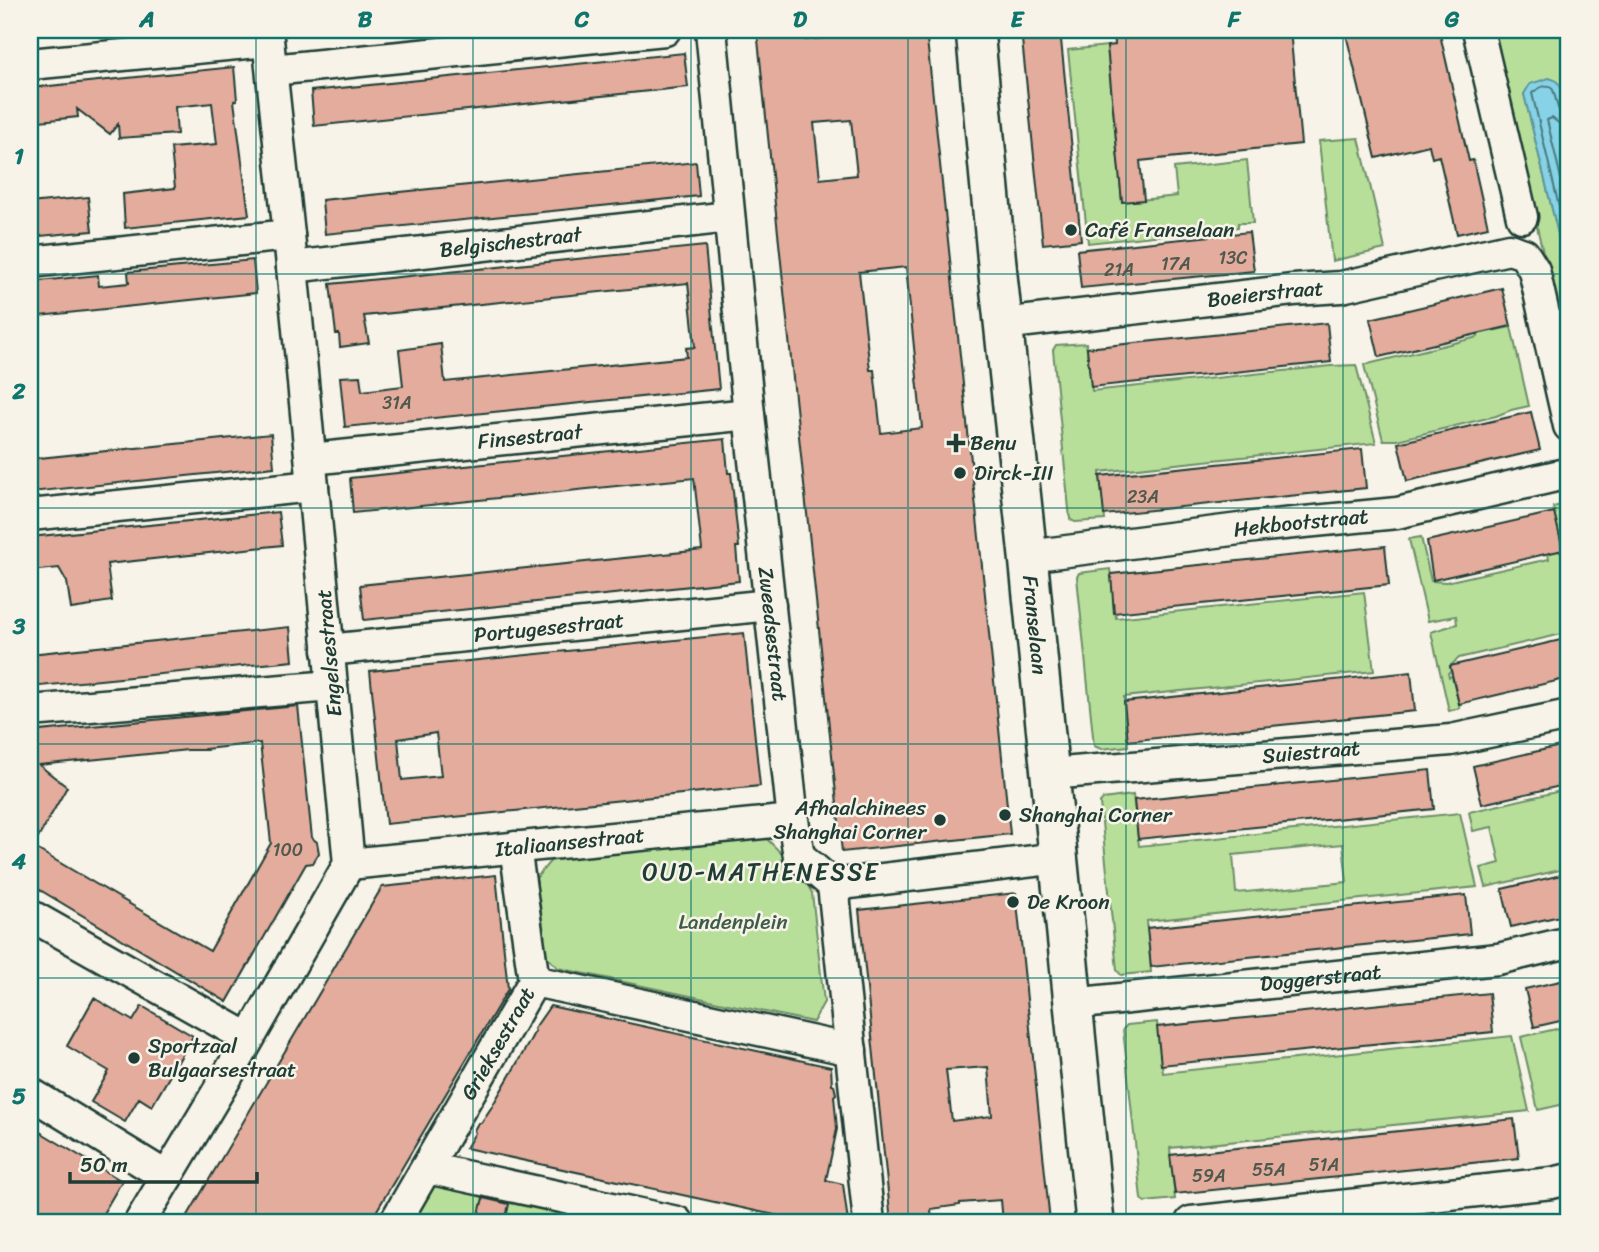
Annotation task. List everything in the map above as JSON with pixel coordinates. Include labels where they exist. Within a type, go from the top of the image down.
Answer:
[{"type":"street","points":[[272,70],[604,33],[665,30]]},
{"type":"street","name":"Zweedsestraat","points":[[711,30],[793,820],[799,856],[833,885]]},
{"type":"street","name":"Franselaan","points":[[975,30],[1095,1222]]},
{"type":"street","points":[[1478,30],[1522,217]]},
{"type":"street","points":[[30,64],[267,36]]},
{"type":"street","name":"Engelsestraat","points":[[267,36],[289,234],[349,864]]},
{"type":"street","name":"Belgischestraat","points":[[292,267],[729,218]]},
{"type":"street","points":[[30,262],[289,234]]},
{"type":"street","name":"Boeierstraat","points":[[1003,324],[1293,290],[1341,287],[1510,248],[1524,254],[1534,270],[1569,426]]},
{"type":"street","name":"Finsestraat","points":[[30,515],[312,472],[749,414]]},
{"type":"street","name":"Hekbootstraat","points":[[1028,556],[1263,526],[1397,513],[1569,473]]},
{"type":"street","name":"Portugesestraat","points":[[328,650],[770,605]]},
{"type":"street","points":[[30,711],[332,685]]},
{"type":"street","name":"Suiestraat","points":[[1050,774],[1451,740],[1569,715]]},
{"type":"street","name":"Italiaansestraat","points":[[349,864],[793,820]]},
{"type":"street","name":"Grieksestraat","points":[[395,1222],[534,981],[515,847]]},
{"type":"street","points":[[869,1222],[833,885],[1059,858]]},
{"type":"street","points":[[141,1222],[349,864]]},
{"type":"street","points":[[30,915],[248,1038]]},
{"type":"street","name":"Doggerstraat","points":[[1072,1004],[1498,959],[1569,942]]},
{"type":"street","points":[[534,981],[851,1050]]},
{"type":"street","points":[[30,1093],[167,1177]]},
{"type":"street","points":[[427,1168],[677,1222]]},
{"type":"street","points":[[1191,1222],[1350,1214],[1552,1184],[1569,1179]]},
{"type":"green space","points":[[1491,30],[1569,30],[1569,123],[1560,86],[1524,94],[1569,279],[1569,364]]},
{"type":"green space","points":[[1107,46],[1122,202],[1177,196],[1174,168],[1247,160],[1253,223],[1238,223],[1238,227],[1088,243],[1068,50]]},
{"type":"green space","points":[[1359,138],[1385,249],[1332,261],[1319,141]]},
{"type":"green space","points":[[1511,327],[1529,406],[1397,440],[1383,440],[1364,365]]},
{"type":"green space","points":[[1086,343],[1092,391],[1356,365],[1376,443],[1100,472],[1105,520],[1075,522],[1070,519],[1053,350],[1056,345]]},
{"type":"green space","points":[[1569,503],[1569,638],[1567,639],[1566,633],[1459,658],[1450,666],[1451,671],[1448,673],[1449,677],[1452,676],[1460,708],[1449,711],[1431,632],[1457,624],[1456,616],[1428,621],[1409,539],[1421,537],[1431,581],[1446,582],[1549,559],[1548,553],[1562,550],[1553,507]]},
{"type":"green space","points":[[1110,569],[1116,618],[1364,592],[1374,671],[1124,697],[1128,746],[1101,749],[1094,746],[1077,577],[1079,573]]},
{"type":"green space","points":[[1569,789],[1569,868],[1486,887],[1481,868],[1500,863],[1492,827],[1473,831],[1469,812]]},
{"type":"green space","points":[[1133,795],[1139,846],[1460,813],[1477,887],[1147,921],[1151,972],[1121,975],[1117,970],[1100,803],[1103,799]],"holes":[[[1343,844],[1347,882],[1236,893],[1233,855]]]},
{"type":"green space","name":"Landenplein","points":[[766,838],[802,874],[812,893],[824,1002],[813,1022],[558,968],[544,954],[536,878],[552,859]]},
{"type":"green space","points":[[1157,1022],[1163,1073],[1512,1036],[1529,1111],[1170,1148],[1175,1199],[1145,1202],[1141,1199],[1123,1029],[1127,1025]]},
{"type":"green space","points":[[1569,1026],[1569,1103],[1538,1110],[1521,1037]]},
{"type":"green space","points":[[430,1167],[687,1222],[398,1222]]},
{"type":"water","points":[[1549,78],[1560,85],[1569,123],[1569,279],[1524,94],[1530,84]]},
{"type":"building","points":[[757,30],[804,30],[805,40],[843,36],[842,30],[926,30],[1010,834],[842,852]],"holes":[[[851,120],[857,175],[820,179],[814,123]],[[906,267],[922,428],[881,433],[874,370],[870,370],[859,272]]]},
{"type":"building","points":[[1021,30],[1060,30],[1081,240],[1043,244]]},
{"type":"building","points":[[1114,30],[1290,30],[1301,144],[1140,161],[1144,200],[1122,202],[1107,46],[1115,45]]},
{"type":"building","points":[[1345,30],[1439,30],[1469,161],[1473,160],[1488,227],[1457,234],[1439,156],[1432,158],[1429,145],[1376,158]]},
{"type":"building","points":[[684,53],[688,87],[314,126],[311,91]]},
{"type":"building","points":[[234,67],[237,100],[234,101],[249,215],[125,228],[123,194],[175,188],[171,148],[217,144],[212,103],[175,107],[177,134],[119,138],[118,124],[110,134],[77,109],[78,117],[30,122],[30,88]]},
{"type":"building","points":[[696,162],[699,196],[325,234],[322,200]]},
{"type":"building","points":[[88,197],[92,231],[30,237],[30,203]]},
{"type":"building","points":[[1249,232],[1254,271],[1081,288],[1077,250]]},
{"type":"building","points":[[705,246],[719,389],[345,427],[340,377],[360,376],[362,391],[403,386],[399,350],[441,344],[445,382],[687,357],[686,348],[695,347],[688,283],[364,316],[369,343],[340,347],[330,284]]},
{"type":"building","points":[[253,260],[256,293],[30,317],[30,282],[98,275],[99,286],[129,283],[128,272]]},
{"type":"building","points":[[1502,288],[1511,326],[1379,357],[1370,319]]},
{"type":"building","points":[[1327,323],[1331,362],[1091,387],[1087,348]]},
{"type":"building","points":[[1531,412],[1540,450],[1407,481],[1398,443]]},
{"type":"building","points":[[271,434],[274,467],[31,492],[30,459]]},
{"type":"building","points":[[725,439],[739,547],[736,547],[739,581],[364,620],[360,585],[702,550],[694,478],[353,513],[350,478]]},
{"type":"building","points":[[1362,449],[1366,488],[1104,515],[1100,476]]},
{"type":"building","points":[[278,512],[282,545],[107,564],[112,601],[92,606],[71,609],[67,582],[59,568],[30,571],[30,537]]},
{"type":"building","points":[[1554,512],[1563,550],[1433,580],[1427,541]]},
{"type":"building","points":[[1385,546],[1389,585],[1114,613],[1111,574]]},
{"type":"building","points":[[290,627],[293,661],[30,687],[30,654]]},
{"type":"building","points":[[744,633],[760,786],[386,824],[370,671]],"holes":[[[436,733],[441,776],[402,780],[398,739]]]},
{"type":"building","points":[[1569,638],[1569,678],[1459,704],[1450,666]]},
{"type":"building","points":[[1411,672],[1415,711],[1128,741],[1124,702]]},
{"type":"building","points":[[298,706],[312,838],[317,842],[319,853],[313,863],[306,864],[227,1002],[30,884],[30,732]],"holes":[[[260,743],[271,843],[210,951],[33,847],[67,787],[39,765]]]},
{"type":"building","points":[[1569,744],[1569,784],[1482,804],[1473,766]]},
{"type":"building","points":[[1430,770],[1434,809],[1138,839],[1134,800]]},
{"type":"building","points":[[1569,873],[1569,914],[1511,927],[1502,889]]},
{"type":"building","points":[[496,875],[508,989],[370,1222],[184,1222],[382,887]]},
{"type":"building","points":[[1016,893],[1050,1222],[1003,1222],[1001,1200],[960,1203],[931,1209],[932,1222],[891,1222],[859,910]],"holes":[[[988,1067],[992,1116],[952,1121],[946,1070]]]},
{"type":"building","points":[[1466,895],[1470,934],[1151,967],[1147,928]]},
{"type":"building","points":[[1569,979],[1569,1019],[1534,1027],[1525,989]]},
{"type":"building","points":[[1489,993],[1493,1032],[1161,1065],[1157,1027]]},
{"type":"building","name":"Sportzaal Bulgaarsestraat","points":[[94,998],[133,1021],[142,1006],[193,1036],[152,1106],[139,1098],[125,1122],[91,1102],[109,1071],[67,1046]]},
{"type":"building","points":[[550,1006],[831,1067],[832,1084],[836,1094],[837,1129],[826,1180],[843,1184],[848,1222],[807,1222],[466,1148],[478,1123],[481,1123],[491,1108],[534,1029]]},
{"type":"building","points":[[1514,1119],[1519,1158],[1175,1194],[1170,1155]]},
{"type":"building","points":[[30,1126],[122,1181],[98,1222],[30,1222]]},
{"type":"building","points":[[483,1198],[509,1204],[505,1222],[477,1222]]},
{"type":"place","name":"Café Franselaan","points":[[1071,230]]},
{"type":"place","name":"Benu","points":[[956,443]]},
{"type":"place","name":"Dirck-III","points":[[960,473]]},
{"type":"place","name":"Shanghai Corner","points":[[1005,815]]},
{"type":"place","name":"Afhaalchinees Shanghai Corner","points":[[940,820]]},
{"type":"place","name":"De Kroon","points":[[1013,902]]},
{"type":"place","name":"Sportzaal Bulgaarsestraat","points":[[134,1058]]},
{"type":"district","name":"OUD-MATHENESSE","points":[[761,872]]}]
